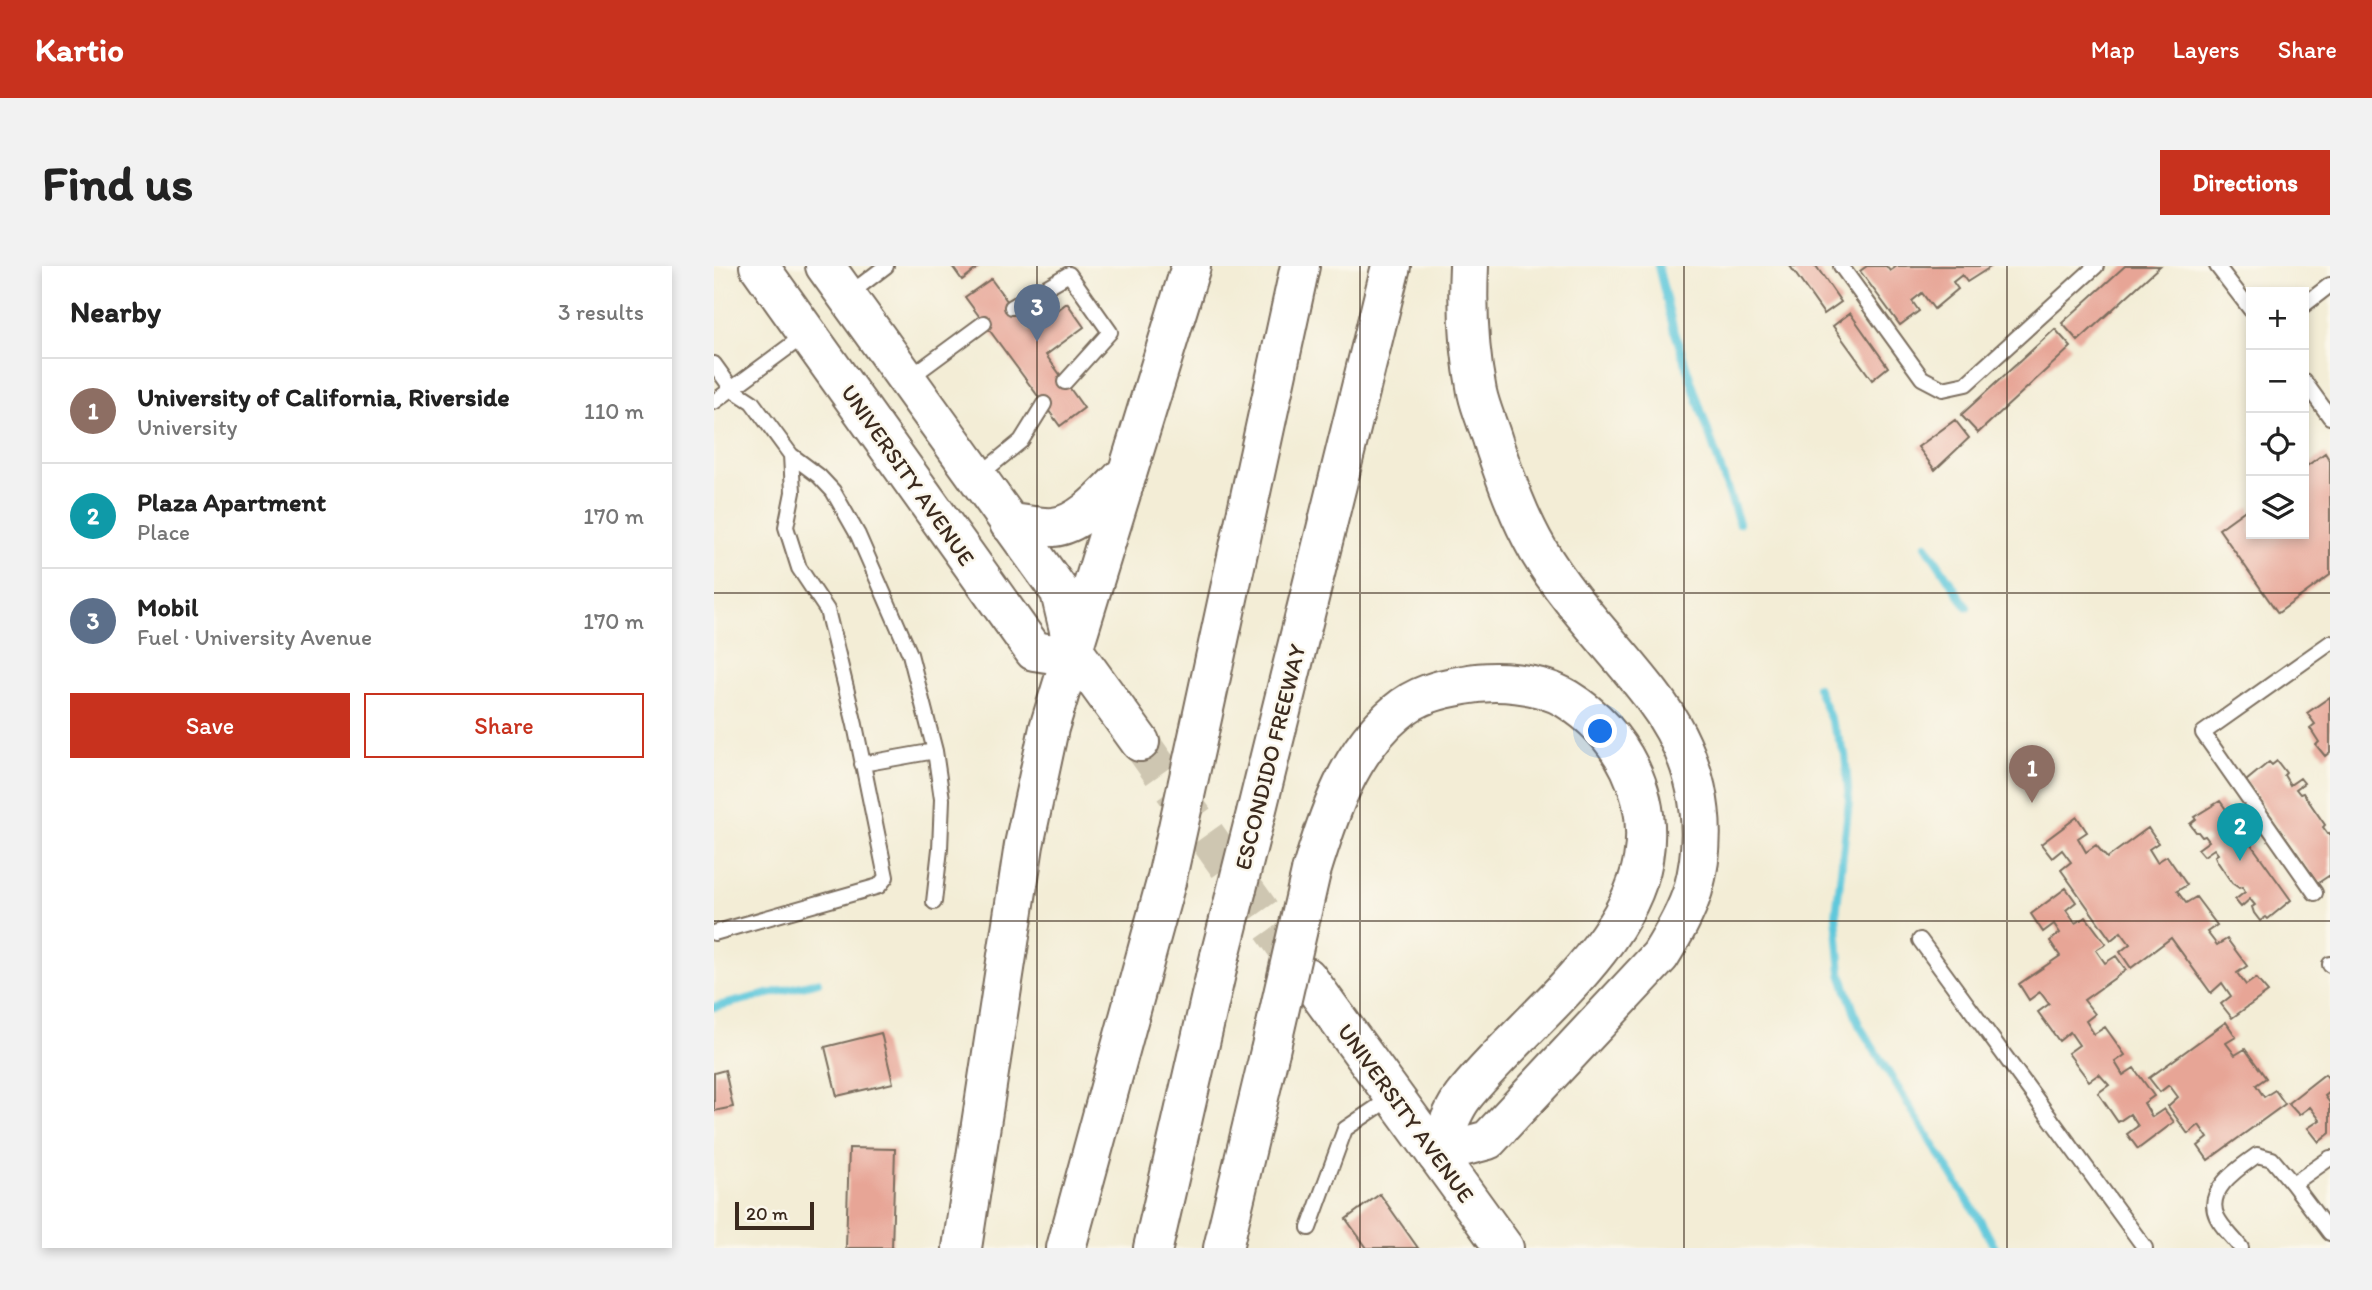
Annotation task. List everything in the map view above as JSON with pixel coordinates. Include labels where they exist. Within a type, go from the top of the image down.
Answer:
[{"type":"main road","name":"UNIVERSITY AVENUE","points":[[759,266],[1034,651],[1054,654],[1074,651]]},
{"type":"main road","points":[[825,266],[1060,592],[1074,651],[1140,742]]},
{"type":"main road","points":[[962,1248],[1024,845],[1049,728],[1191,266]]},
{"type":"main road","points":[[1066,1248],[1166,882],[1300,266]]},
{"type":"main road","name":"ESCONDIDO FREEWAY","points":[[1153,1248],[1220,956],[1391,266]]},
{"type":"main road","points":[[1436,1154],[1488,1140],[1660,956],[1693,892],[1702,850],[1699,801],[1690,762],[1675,731],[1653,696],[1561,587],[1512,498],[1478,395],[1471,352],[1467,297],[1469,266]]},
{"type":"main road","points":[[1009,523],[1052,528],[1061,526],[1090,510],[1128,472]]},
{"type":"main road","points":[[1223,1248],[1311,872],[1329,814],[1343,782],[1367,743],[1398,711],[1434,690],[1487,680],[1529,685],[1565,697],[1597,722],[1621,750],[1643,799],[1643,860],[1633,894],[1612,930],[1575,979],[1461,1099],[1436,1154]]},
{"type":"main road","name":"UNIVERSITY AVENUE","points":[[1307,977],[1504,1248]]},
{"type":"lane","points":[[847,296],[886,266]]},
{"type":"lane","points":[[1841,266],[1922,378],[1943,389],[1965,384],[2096,266]]},
{"type":"lane","points":[[2217,266],[2246,304]]},
{"type":"lane","points":[[1012,307],[1069,274],[1110,332],[1065,382]]},
{"type":"lane","points":[[2309,301],[2330,285]]},
{"type":"lane","points":[[906,380],[984,323]]},
{"type":"lane","points":[[714,402],[807,333]]},
{"type":"lane","points":[[714,364],[732,388],[752,402],[791,455],[819,476],[833,491],[858,535],[910,654],[935,751],[942,799],[934,902]]},
{"type":"lane","points":[[2309,388],[2330,417]]},
{"type":"lane","points":[[977,477],[1021,441],[1044,404]]},
{"type":"lane","points":[[714,933],[879,886],[886,877],[855,725],[827,610],[799,568],[786,527],[793,492],[791,455]]},
{"type":"lane","points":[[2315,893],[2203,733],[2330,643]]},
{"type":"lane","points":[[862,764],[935,751]]},
{"type":"lane","points":[[1920,940],[2145,1248]]},
{"type":"lane","points":[[1309,1228],[1345,1129],[1394,1096]]},
{"type":"lane","points":[[2241,1248],[2216,1216],[2215,1205],[2222,1183],[2257,1155],[2272,1159],[2330,1233]]},
{"type":"lane","points":[[2293,1184],[2330,1158]]},
{"type":"building","points":[[952,266],[980,266],[962,280]]},
{"type":"building","points":[[1790,266],[1816,266],[1841,302],[1824,314]]},
{"type":"building","points":[[1867,266],[1886,266],[1890,271],[1897,266],[1992,266],[1967,282],[1962,275],[1953,282],[1958,289],[1934,309],[1922,293],[1912,301],[1919,311],[1900,325],[1860,271]]},
{"type":"building","points":[[2125,266],[2160,266],[2078,341],[2062,323]]},
{"type":"building","points":[[991,279],[1029,331],[1067,303],[1084,327],[1046,355],[1084,408],[1060,426],[965,297]]},
{"type":"building","points":[[1850,313],[1888,367],[1872,380],[1833,326]]},
{"type":"building","points":[[2055,329],[2071,347],[1978,433],[1961,415]]},
{"type":"building","points":[[1955,420],[1969,438],[1935,470],[1918,447]]},
{"type":"building","points":[[2325,453],[2330,461],[2330,575],[2278,613],[2219,529],[2246,510],[2246,539],[2309,539],[2309,464]]},
{"type":"building","points":[[2330,697],[2330,752],[2325,756],[2316,745],[2319,742],[2310,728],[2315,724],[2307,713]]},
{"type":"building","points":[[2277,761],[2286,773],[2284,775],[2290,785],[2300,778],[2304,783],[2296,789],[2300,794],[2303,793],[2325,825],[2323,827],[2330,833],[2330,875],[2318,883],[2246,781],[2269,762],[2272,765]]},
{"type":"building","points":[[2220,801],[2291,900],[2268,919],[2266,917],[2260,921],[2254,913],[2252,907],[2255,905],[2250,899],[2241,907],[2235,900],[2245,892],[2242,887],[2232,883],[2217,861],[2215,856],[2218,854],[2214,849],[2204,856],[2198,849],[2209,841],[2190,824],[2196,819],[2194,817]]},
{"type":"building","points":[[2077,817],[2087,832],[2078,838],[2086,852],[2096,845],[2107,858],[2148,828],[2158,843],[2149,849],[2157,862],[2167,856],[2187,885],[2177,891],[2186,903],[2196,897],[2217,925],[2207,932],[2217,945],[2227,939],[2247,966],[2237,973],[2246,985],[2256,978],[2268,992],[2232,1018],[2221,1004],[2231,996],[2222,983],[2211,993],[2171,938],[2131,968],[2120,952],[2130,944],[2121,932],[2111,940],[2061,870],[2071,862],[2062,850],[2052,858],[2041,844]]},
{"type":"building","points":[[2066,888],[2076,902],[2066,910],[2075,923],[2086,917],[2106,944],[2096,950],[2105,963],[2116,956],[2126,970],[2084,1000],[2095,1014],[2086,1021],[2094,1034],[2105,1027],[2125,1055],[2115,1062],[2123,1075],[2134,1068],[2154,1096],[2144,1103],[2152,1117],[2164,1109],[2174,1122],[2138,1149],[2127,1134],[2138,1126],[2130,1114],[2118,1122],[2098,1093],[2109,1085],[2099,1074],[2089,1081],[2068,1053],[2079,1045],[2070,1032],[2059,1041],[2038,1012],[2049,1004],[2040,992],[2029,1000],[2019,984],[2060,956],[2050,941],[2060,933],[2054,924],[2043,932],[2031,914]]},
{"type":"building","points":[[2226,1022],[2236,1037],[2226,1043],[2235,1055],[2245,1049],[2266,1078],[2256,1085],[2264,1097],[2275,1090],[2285,1104],[2208,1160],[2198,1146],[2208,1138],[2199,1125],[2188,1134],[2168,1106],[2178,1097],[2169,1085],[2160,1092],[2149,1078]]},
{"type":"building","points":[[881,1033],[893,1083],[837,1096],[825,1047]]},
{"type":"building","points":[[725,1070],[733,1107],[714,1111],[714,1073]]},
{"type":"building","points":[[2325,1074],[2330,1080],[2330,1092],[2325,1096],[2330,1103],[2330,1133],[2319,1142],[2308,1128],[2320,1120],[2310,1107],[2299,1115],[2288,1103]]},
{"type":"building","points":[[849,1148],[895,1149],[892,1248],[846,1248]]},
{"type":"building","points":[[1380,1194],[1418,1248],[1367,1248],[1346,1219]]},
{"type":"waterway","points":[[1658,266],[1673,327],[1739,523]]},
{"type":"waterway","points":[[1926,545],[1967,607]]},
{"type":"waterway","points":[[1817,687],[1845,754],[1849,801],[1836,915],[1841,974],[1859,1025],[1995,1248]]},
{"type":"waterway","points":[[714,1007],[818,982]]},
{"type":"tunnel","points":[[1140,742],[1307,977]]},
{"type":"place","name":"Mobil","points":[[1037,342]]},
{"type":"place","name":"University of California, Riverside","points":[[2032,803]]},
{"type":"place","name":"Plaza Apartment","points":[[2240,861]]}]
